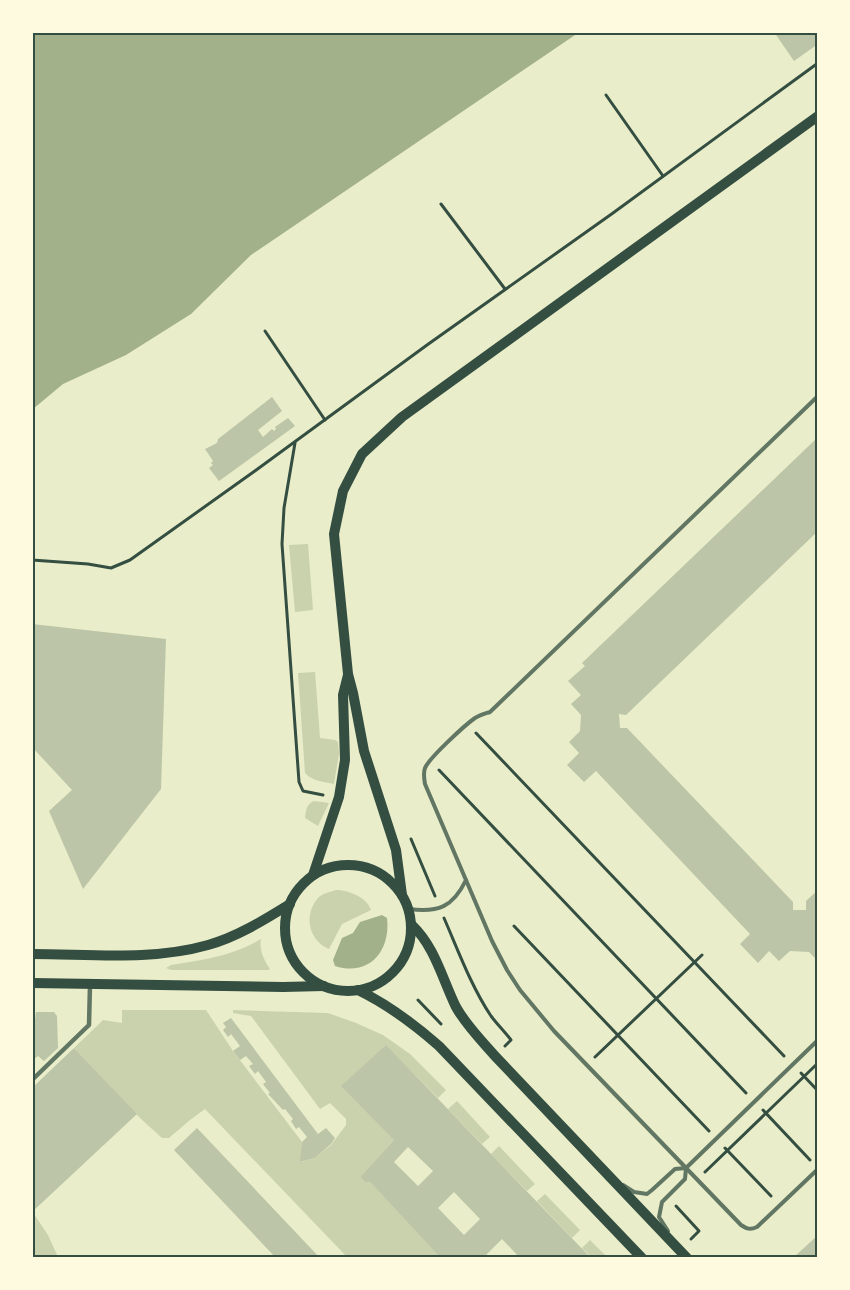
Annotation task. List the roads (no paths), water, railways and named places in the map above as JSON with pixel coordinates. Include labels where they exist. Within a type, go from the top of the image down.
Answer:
[{"type":"main road","points":[[402,894],[389,880],[363,866],[331,867],[313,876],[298,889],[290,904],[285,923],[289,949],[296,963],[311,978],[325,986],[340,990],[358,990],[374,986],[396,970],[404,958],[410,941],[412,925],[409,909],[402,894],[396,850],[364,751],[348,674],[334,534],[343,491],[362,454],[402,417],[818,116]]},
{"type":"main road","points":[[313,876],[339,797],[345,760],[343,695],[348,674]]},
{"type":"main road","points":[[32,954],[147,955],[207,945],[236,934],[290,904]]},
{"type":"main road","points":[[412,925],[431,949],[457,1007],[468,1026],[688,1258]]},
{"type":"main road","points":[[32,983],[298,988],[325,986]]},
{"type":"main road","points":[[358,990],[388,1006],[440,1046],[642,1258]]},
{"type":"street","points":[[32,1080],[89,1025],[90,984]]},
{"type":"lane","points":[[818,396],[490,712],[481,715],[468,724],[430,760],[425,768],[424,775],[425,784],[492,941],[507,970],[538,1012],[741,1224],[747,1229],[757,1227],[818,1169]]},
{"type":"lane","points":[[409,909],[431,910],[446,905],[455,898],[466,880]]},
{"type":"lane","points":[[615,1182],[634,1192],[647,1194],[675,1169],[686,1168],[818,1040]]},
{"type":"lane","points":[[676,1246],[659,1218],[660,1210],[662,1202],[666,1197],[685,1179],[686,1168]]}]
